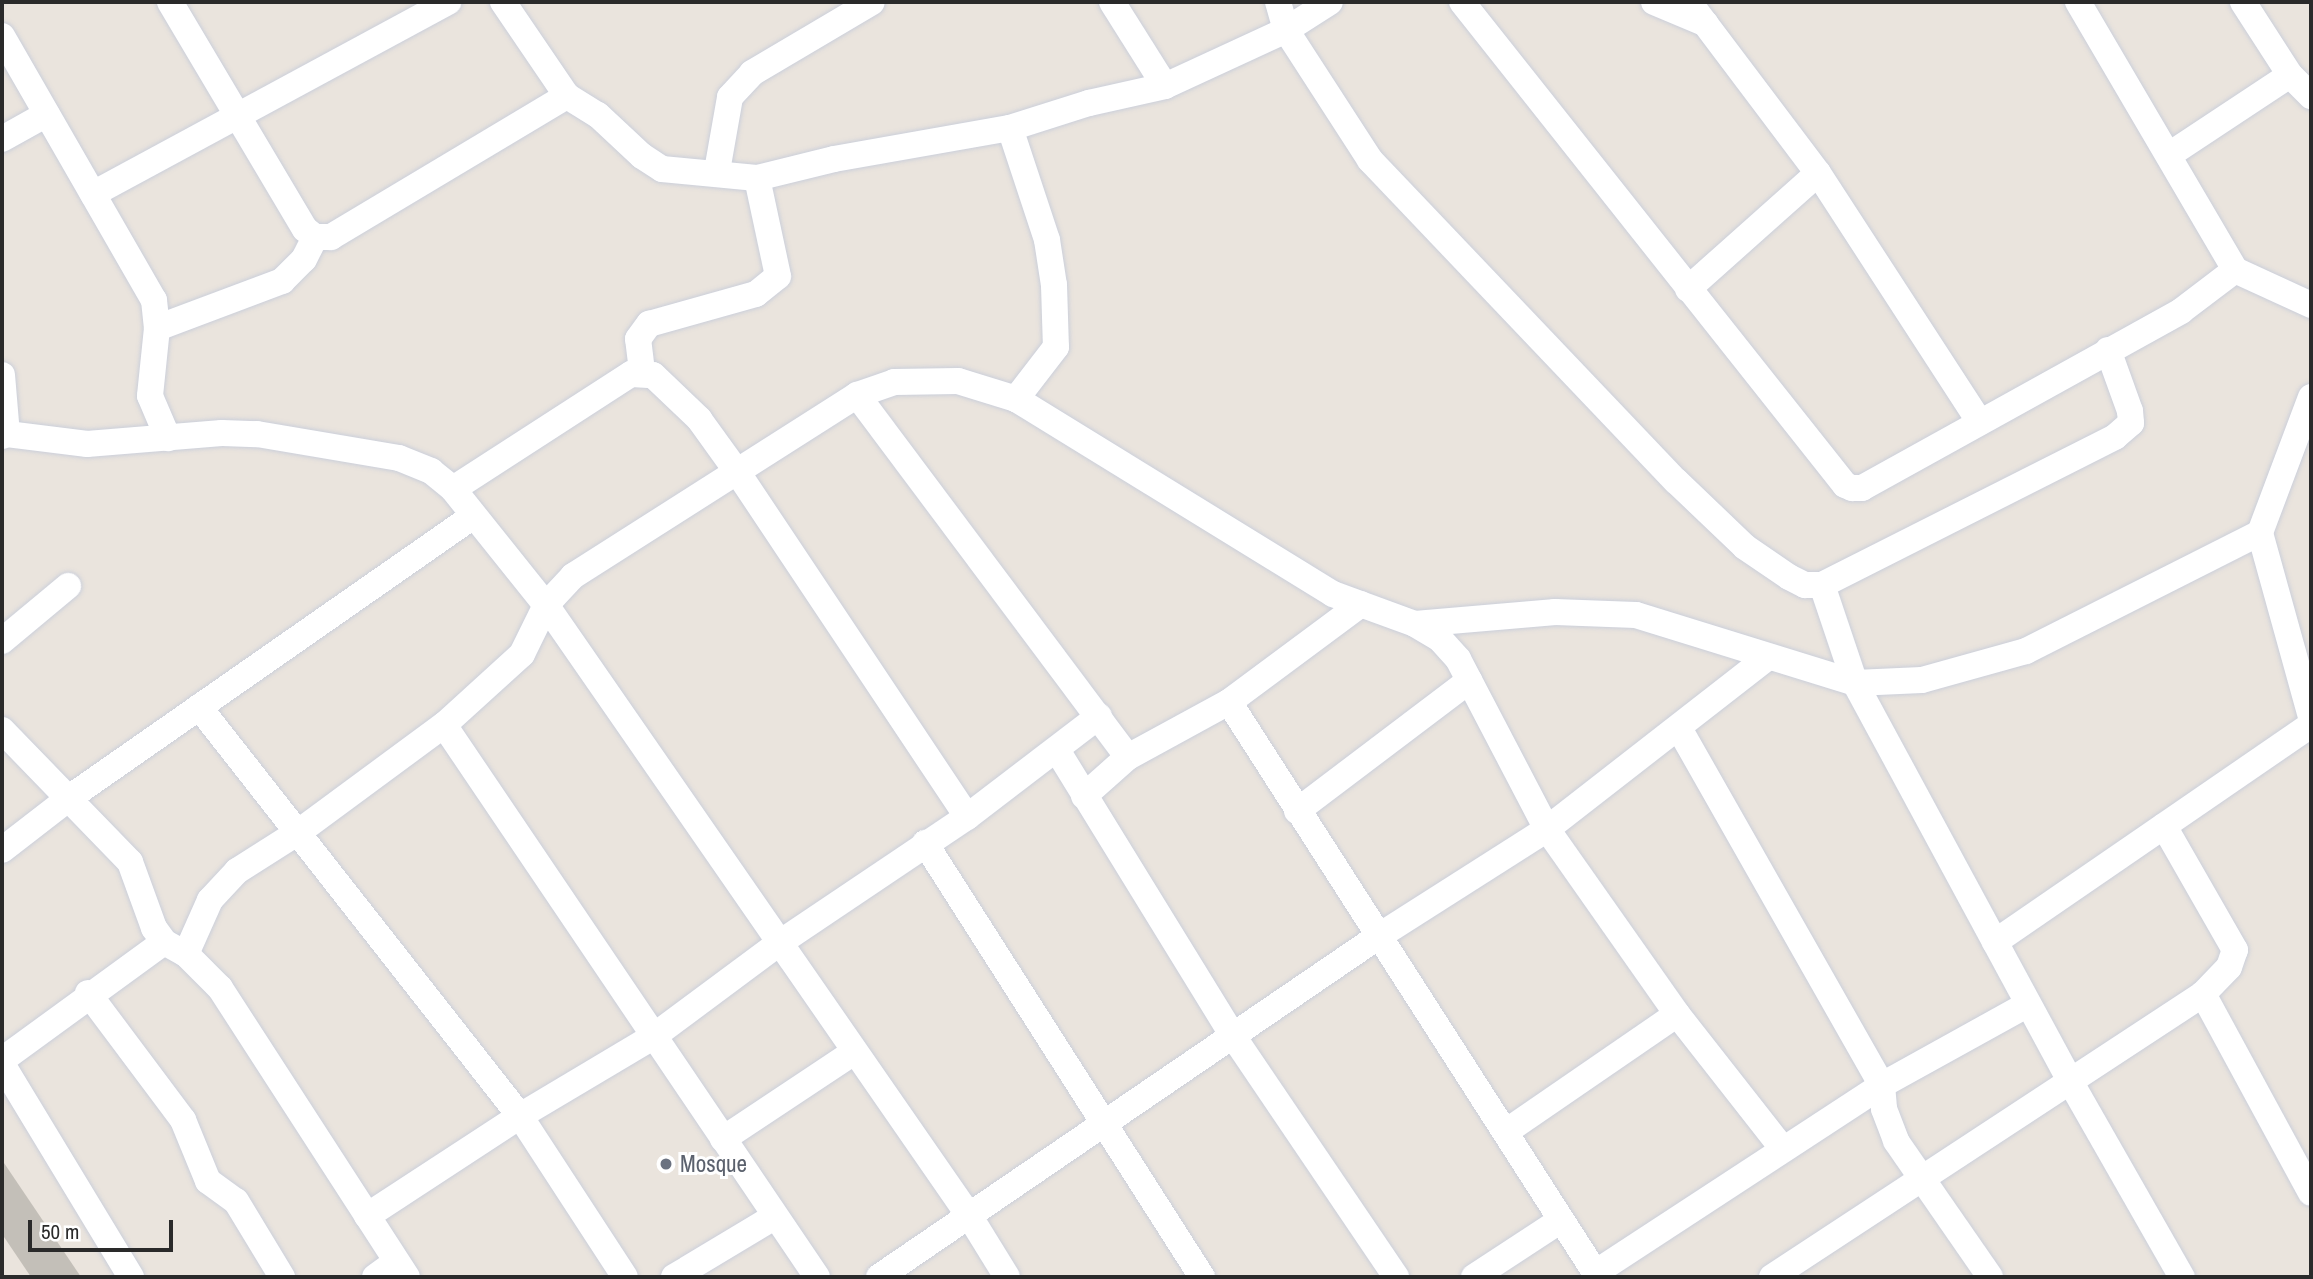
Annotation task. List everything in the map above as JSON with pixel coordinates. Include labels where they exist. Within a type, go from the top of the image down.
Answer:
[{"type":"street","points":[[170,2],[305,229],[315,237],[331,237],[567,96]]},
{"type":"street","points":[[93,194],[236,113],[448,2]]},
{"type":"street","points":[[503,2],[567,96],[598,115],[642,156],[662,169],[717,171],[757,178],[834,159],[1010,128],[1089,103],[1165,86],[1286,30],[1330,2]]},
{"type":"street","points":[[717,171],[730,97],[752,73],[872,2]]},
{"type":"street","points":[[1112,2],[1165,86]]},
{"type":"street","points":[[1278,2],[1286,30],[1370,160],[1676,481],[1745,547],[1788,577],[1805,585],[1822,585],[2115,437],[2131,423],[2130,411],[2108,350]]},
{"type":"street","points":[[1462,2],[1844,485],[1862,488],[2182,311],[2235,270]]},
{"type":"street","points":[[1654,2],[1706,24]]},
{"type":"street","points":[[1689,2],[1818,173],[1980,422]]},
{"type":"street","points":[[2078,2],[2235,270],[2311,305]]},
{"type":"street","points":[[2243,2],[2290,75],[2311,96]]},
{"type":"street","points":[[2,36],[154,300],[157,328],[150,396],[168,438]]},
{"type":"street","points":[[2169,155],[2290,75]]},
{"type":"street","points":[[2,139],[47,114]]},
{"type":"street","points":[[1010,128],[1046,240],[1054,285],[1056,347],[1016,399]]},
{"type":"street","points":[[1688,289],[1818,173]]},
{"type":"street","points":[[642,371],[638,339],[649,324],[756,294],[778,276],[757,178]]},
{"type":"street","points":[[157,328],[282,281],[304,259],[315,237]]},
{"type":"street","points":[[642,371],[653,375],[699,419],[738,473],[967,817]]},
{"type":"street","points":[[453,489],[642,371]]},
{"type":"street","points":[[2,375],[4,435],[87,444],[257,434],[398,458],[431,471],[453,489],[546,605],[778,944],[970,1217],[1007,1277]]},
{"type":"street","points":[[131,1277],[2,1062],[88,993],[175,948],[220,887],[258,855],[300,831],[444,725],[522,654],[546,605],[573,576],[857,395],[894,382],[958,381],[1016,399],[1333,594],[1415,624],[1440,639],[1469,681],[1546,829],[1677,1014],[1783,1148]]},
{"type":"street","points":[[857,395],[1128,757]]},
{"type":"street","points":[[2311,397],[2260,533],[2311,717]]},
{"type":"street","points":[[2,850],[69,798],[472,516]]},
{"type":"street","points":[[1415,624],[1555,612],[1636,615],[1767,658],[1855,683],[1922,680],[2026,651],[2260,533]]},
{"type":"street","points":[[1822,585],[1855,683],[2070,1082],[2182,1277]]},
{"type":"street","points":[[2,641],[68,586]]},
{"type":"street","points":[[1084,796],[1128,757],[1229,702],[1361,604]]},
{"type":"street","points":[[879,1277],[1376,938],[1546,829],[1680,730],[1767,658]]},
{"type":"street","points":[[1297,811],[1469,681]]},
{"type":"street","points":[[1229,702],[1376,938],[1507,1131],[1596,1275],[1783,1148],[1882,1085],[2028,1004]]},
{"type":"street","points":[[199,707],[300,831],[520,1116],[625,1277]]},
{"type":"street","points":[[368,1216],[520,1116],[654,1036],[778,944],[967,817],[1098,716]]},
{"type":"street","points":[[444,725],[817,1277]]},
{"type":"street","points":[[1995,942],[2311,725]]},
{"type":"street","points":[[2,730],[135,868],[148,917],[175,948],[220,988],[368,1216],[393,1272]]},
{"type":"street","points":[[1680,730],[1882,1085],[1884,1109],[1896,1141],[1924,1176],[1990,1277]]},
{"type":"street","points":[[1057,750],[1233,1036],[1396,1277]]},
{"type":"street","points":[[1772,1277],[2203,994],[2229,967],[2235,950],[2164,826]]},
{"type":"street","points":[[925,843],[1202,1277]]},
{"type":"street","points":[[88,993],[183,1119],[208,1181],[236,1201],[282,1277]]},
{"type":"street","points":[[2203,994],[2311,1193]]},
{"type":"street","points":[[1507,1131],[1677,1014]]},
{"type":"street","points":[[723,1139],[854,1052]]},
{"type":"street","points":[[674,1277],[774,1217]]},
{"type":"street","points":[[1474,1277],[1561,1220]]},
{"type":"building","points":[[2,1160],[81,1277],[31,1277],[2,1234]]},
{"type":"place","name":"Mosque","points":[[666,1164]]}]
